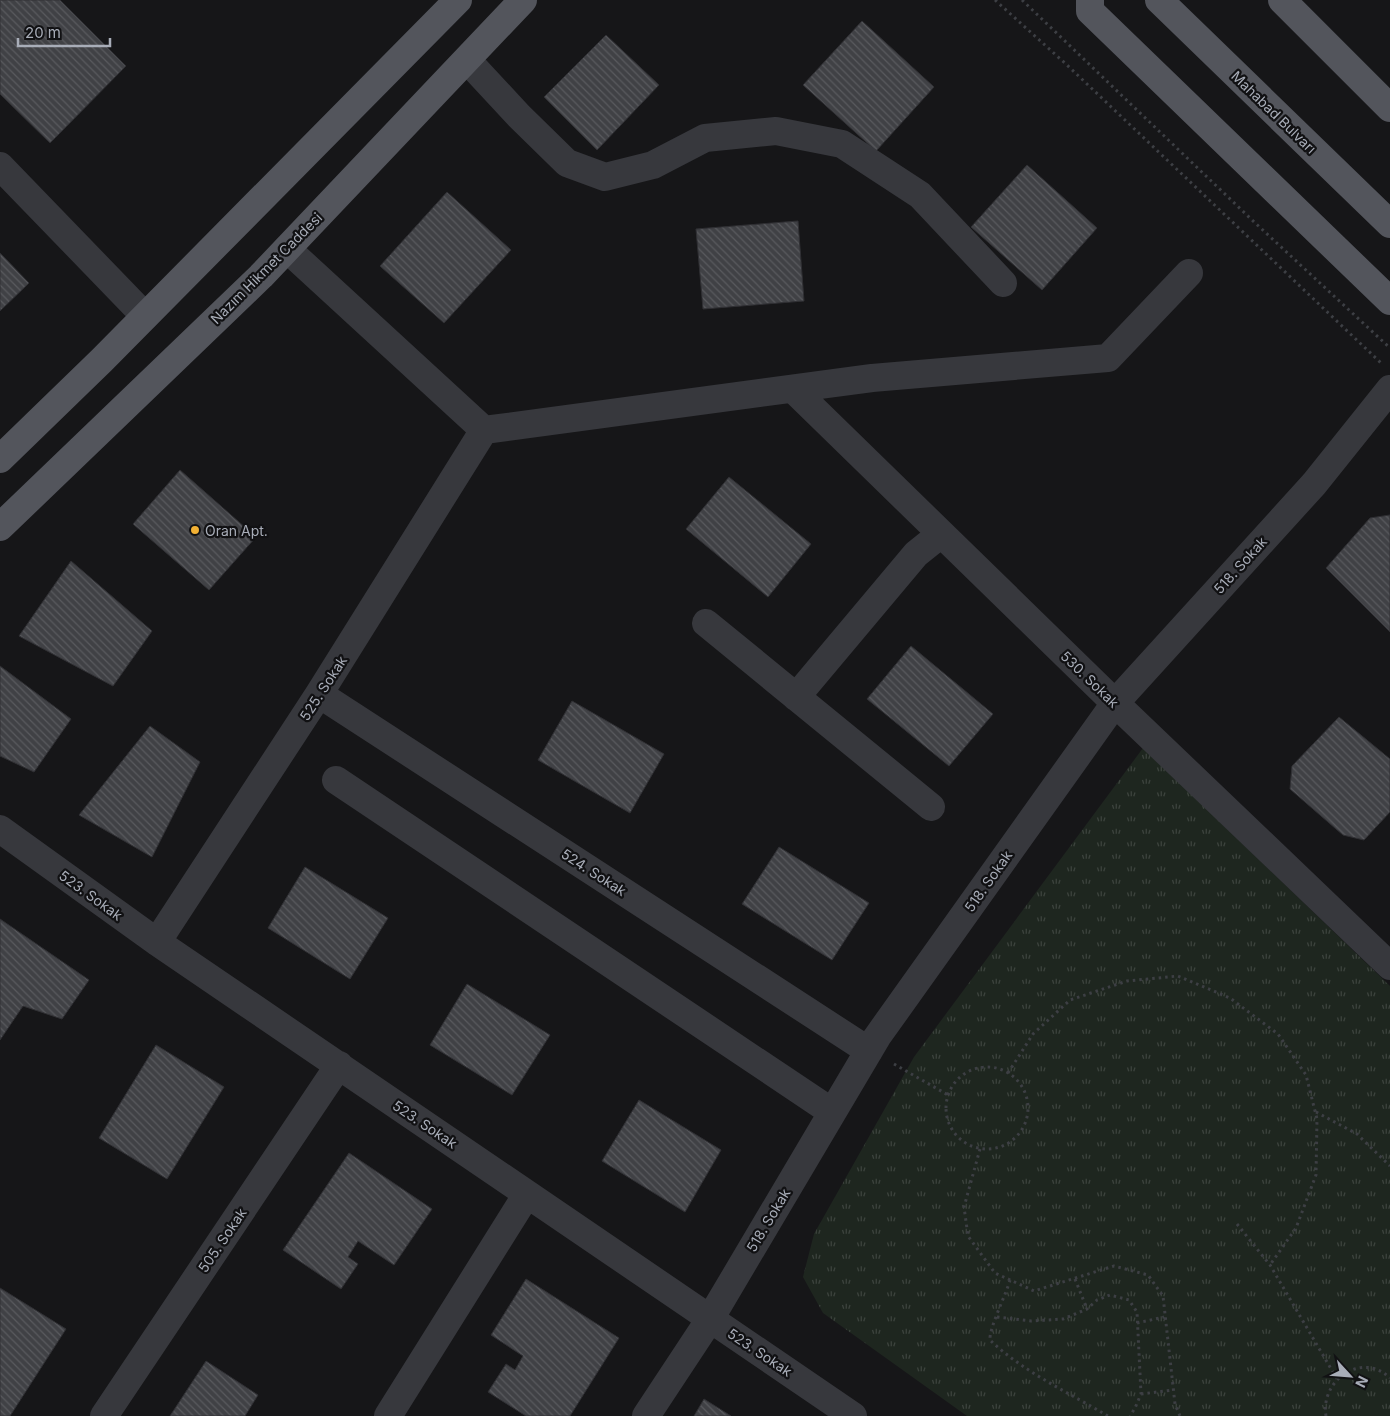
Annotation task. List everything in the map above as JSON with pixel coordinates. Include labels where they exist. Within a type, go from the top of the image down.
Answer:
[{"type":"main road","points":[[0,459],[145,316],[458,0]]},
{"type":"main road","name":"Nazım Hikmet Caddesi","points":[[0,527],[287,249],[523,0]]},
{"type":"main road","points":[[1090,0],[1090,11],[1390,301]]},
{"type":"main road","name":"Mahabad Bulvarı","points":[[1159,0],[1390,224]]},
{"type":"main road","points":[[1282,0],[1390,108]]},
{"type":"main road","points":[[1360,78],[1390,91]]},
{"type":"street","points":[[467,60],[519,116],[567,163],[606,177],[653,165],[705,138],[776,131],[842,144],[920,195],[1003,283]]},
{"type":"street","points":[[0,166],[145,316]]},
{"type":"street","points":[[287,249],[484,430],[872,378],[1108,358],[1189,273]]},
{"type":"street","name":"518. Sokak","points":[[646,1416],[710,1319],[883,1029],[1115,703],[1314,484],[1386,377]]},
{"type":"street","name":"530. Sokak","points":[[793,389],[1115,703],[1390,966]]},
{"type":"street","name":"525. Sokak","points":[[157,942],[319,694],[484,430]]},
{"type":"street","points":[[796,697],[916,554],[941,534]]},
{"type":"street","points":[[706,623],[931,807]]},
{"type":"street","name":"524. Sokak","points":[[319,694],[869,1051]]},
{"type":"street","points":[[336,780],[832,1112]]},
{"type":"street","name":"523. Sokak","points":[[0,829],[157,942],[853,1416]]},
{"type":"street","name":"505. Sokak","points":[[104,1416],[339,1065]]},
{"type":"street","points":[[388,1416],[527,1194]]},
{"type":"path","points":[[995,0],[1067,65],[1386,377]]},
{"type":"path","points":[[1022,0],[1252,220],[1390,348]]},
{"type":"path","points":[[1008,1073],[1033,1034],[1070,1000],[1127,981],[1178,976],[1230,998],[1278,1034],[1306,1075],[1317,1119],[1316,1175],[1296,1228],[1270,1265]]},
{"type":"path","points":[[869,1051],[948,1095]]},
{"type":"path","points":[[984,1067],[997,1068],[1008,1073],[1019,1082],[1026,1094],[1028,1109],[1026,1123],[1018,1135],[1007,1144],[994,1149],[980,1149],[966,1144],[955,1135],[948,1123],[945,1109],[953,1084],[962,1075],[973,1069],[984,1067]]},
{"type":"path","points":[[1315,1112],[1358,1134],[1390,1166]]},
{"type":"path","points":[[980,1149],[964,1207],[968,1236],[994,1273],[1034,1291],[1114,1266],[1148,1275],[1163,1296],[1173,1390],[1175,1404],[1180,1416]]},
{"type":"path","points":[[1237,1224],[1270,1265],[1337,1379]]},
{"type":"path","points":[[1075,1279],[1087,1309]]},
{"type":"path","points":[[1010,1280],[989,1332],[990,1340],[1000,1350],[1043,1378],[1108,1416]]},
{"type":"path","points":[[997,1316],[1031,1321],[1063,1319],[1087,1309],[1097,1300],[1110,1295],[1129,1300],[1137,1312],[1140,1394],[1130,1416]]},
{"type":"path","points":[[1137,1323],[1164,1317]]},
{"type":"path","points":[[1326,1416],[1325,1402],[1329,1389],[1337,1379],[1348,1371],[1361,1368],[1374,1369],[1390,1378]]},
{"type":"path","points":[[1140,1394],[1173,1390]]},
{"type":"green space","points":[[1143,748],[1390,986],[1390,1416],[967,1416],[823,1313],[803,1277],[814,1234],[914,1057]]},
{"type":"building","points":[[0,0],[60,0],[126,66],[50,143],[0,94]]},
{"type":"building","points":[[862,21],[934,87],[876,151],[803,85]]},
{"type":"building","points":[[606,35],[659,85],[597,150],[544,97]]},
{"type":"building","points":[[1027,165],[1097,228],[1042,290],[971,227]]},
{"type":"building","points":[[447,192],[511,250],[444,323],[380,266]]},
{"type":"building","points":[[798,221],[804,301],[703,309],[696,229]]},
{"type":"building","points":[[0,253],[29,283],[0,311]]},
{"type":"building","name":"Oran Apt.","points":[[180,470],[256,537],[209,590],[133,524]]},
{"type":"building","points":[[729,477],[811,544],[768,597],[686,529]]},
{"type":"building","points":[[1390,515],[1390,632],[1326,568],[1370,518]]},
{"type":"building","points":[[71,561],[152,631],[113,686],[19,636]]},
{"type":"building","points":[[911,646],[993,714],[949,766],[867,699]]},
{"type":"building","points":[[0,666],[71,719],[34,772],[0,756]]},
{"type":"building","points":[[572,701],[664,754],[630,813],[538,760]]},
{"type":"building","points":[[1339,717],[1390,759],[1390,812],[1364,840],[1343,835],[1290,789],[1292,766]]},
{"type":"building","points":[[150,726],[200,762],[152,857],[79,815]]},
{"type":"building","points":[[779,847],[869,903],[832,960],[742,904]]},
{"type":"building","points":[[305,867],[388,918],[350,979],[268,928]]},
{"type":"building","points":[[0,919],[89,980],[62,1019],[23,1006],[0,1040]]},
{"type":"building","points":[[467,984],[550,1035],[512,1095],[430,1045]]},
{"type":"building","points":[[156,1045],[224,1087],[167,1179],[99,1138]]},
{"type":"building","points":[[639,1100],[721,1150],[685,1212],[602,1161]]},
{"type":"building","points":[[349,1153],[432,1209],[394,1265],[358,1241],[348,1257],[358,1264],[341,1289],[283,1250]]},
{"type":"building","points":[[526,1279],[619,1338],[570,1416],[526,1416],[488,1392],[506,1364],[515,1370],[523,1356],[491,1335]]},
{"type":"building","points":[[0,1288],[66,1329],[10,1416],[0,1416]]},
{"type":"building","points":[[206,1361],[258,1395],[245,1416],[170,1416]]},
{"type":"building","points":[[704,1399],[731,1416],[694,1416]]},
{"type":"place","name":"Oran Apt.","points":[[195,530]]}]
